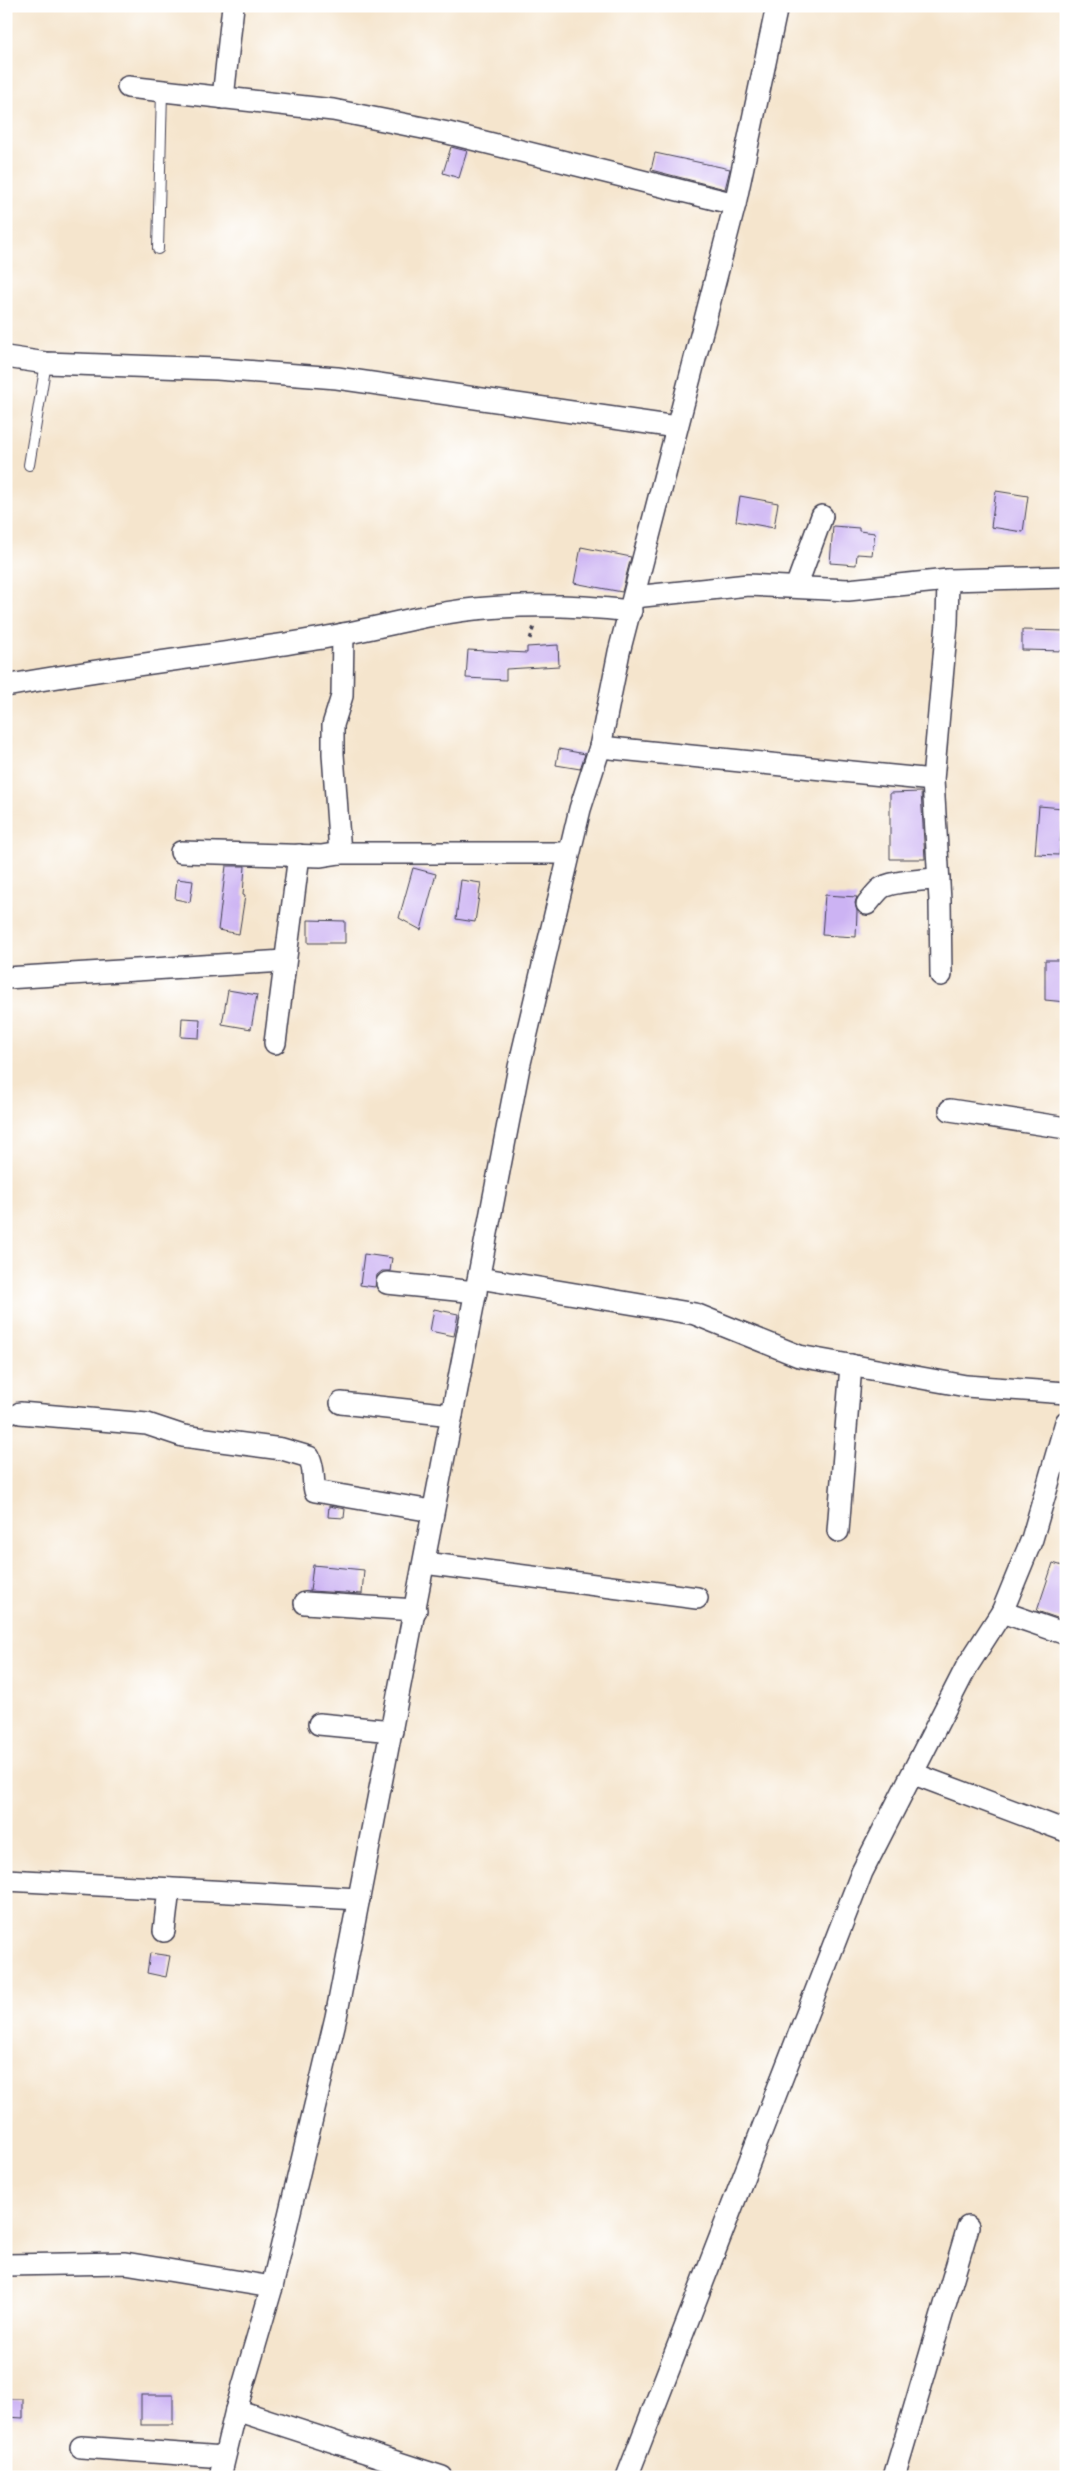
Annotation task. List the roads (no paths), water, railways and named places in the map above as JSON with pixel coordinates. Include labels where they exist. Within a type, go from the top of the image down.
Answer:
[{"type":"street","points":[[223,98],[233,6]]},
{"type":"street","points":[[80,2447],[222,2467],[236,2410],[272,2287],[336,2017],[416,1610],[432,1511],[519,1067],[569,853],[600,747],[619,652],[735,204],[777,6]]},
{"type":"street","points":[[128,87],[333,110],[448,133],[735,204]]},
{"type":"street","points":[[6,357],[46,363],[217,369],[337,378],[676,427]]},
{"type":"street","points":[[796,587],[807,551],[822,516]]},
{"type":"street","points":[[6,686],[86,671],[191,658],[343,634],[422,618],[487,608],[594,607],[632,604],[748,585],[848,590],[948,580],[1066,577]]},
{"type":"street","points":[[941,975],[939,878],[933,780],[947,623],[948,580]]},
{"type":"street","points":[[340,853],[333,754],[333,725],[342,696],[343,634]]},
{"type":"street","points":[[600,747],[933,780]]},
{"type":"street","points":[[181,852],[321,856],[340,853],[569,853]]},
{"type":"street","points":[[275,1043],[299,855]]},
{"type":"street","points":[[867,904],[881,888],[896,882],[912,883],[939,878]]},
{"type":"street","points":[[6,978],[284,961]]},
{"type":"street","points":[[950,1110],[1066,1128]]},
{"type":"street","points":[[387,1284],[477,1285],[695,1314],[799,1356],[966,1386],[1066,1392]]},
{"type":"street","points":[[838,1531],[851,1365]]},
{"type":"street","points":[[341,1403],[452,1416]]},
{"type":"street","points":[[20,1413],[147,1424],[190,1438],[282,1449],[310,1457],[314,1467],[313,1482],[315,1491],[432,1511]]},
{"type":"street","points":[[627,2477],[862,1872],[914,1774],[926,1746],[966,1668],[1002,1612],[1032,1539],[1066,1422]]},
{"type":"street","points":[[424,1563],[697,1598]]},
{"type":"street","points":[[305,1603],[416,1610]]},
{"type":"street","points":[[1002,1612],[1066,1634]]},
{"type":"street","points":[[319,1724],[392,1731]]},
{"type":"street","points":[[914,1774],[1066,1831]]},
{"type":"street","points":[[6,1880],[359,1899]]},
{"type":"street","points":[[164,1932],[169,1889]]},
{"type":"street","points":[[894,2477],[968,2227]]},
{"type":"street","points":[[6,2265],[125,2264],[272,2287]]},
{"type":"street","points":[[236,2410],[442,2477]]},
{"type":"lane","points":[[158,249],[162,91]]},
{"type":"lane","points":[[29,466],[46,363]]}]
